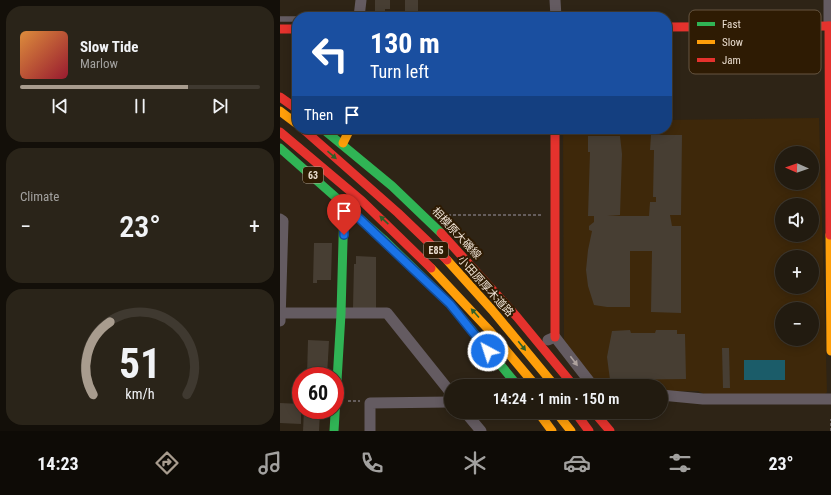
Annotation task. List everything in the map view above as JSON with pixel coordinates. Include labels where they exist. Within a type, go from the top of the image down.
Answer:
[{"type":"main road","points":[[830,26],[831,351]]},
{"type":"main road","points":[[672,27],[689,27]]},
{"type":"main road","points":[[280,29],[292,29]]},
{"type":"main road","points":[[280,97],[292,105]]},
{"type":"main road","points":[[280,111],[292,120]]},
{"type":"main road","name":"E85","points":[[280,132],[381,217],[419,254],[495,335],[530,379]]},
{"type":"main road","name":"小田原厚木道路","points":[[309,134],[390,205],[452,266],[506,326],[549,379]]},
{"type":"main road","name":"相模原大磯線","points":[[330,134],[415,207],[430,222],[541,345],[568,379]]},
{"type":"main road","points":[[343,144],[348,134]]},
{"type":"main road","points":[[555,134],[555,336]]},
{"type":"main road","name":"63","points":[[280,148],[364,222],[450,304],[512,379]]},
{"type":"main road","points":[[338,367],[344,204]]},
{"type":"main road","points":[[344,235],[355,224],[364,222]]},
{"type":"main road","points":[[334,431],[335,419]]},
{"type":"main road","points":[[543,419],[552,431]]},
{"type":"main road","points":[[562,419],[571,431]]},
{"type":"main road","points":[[580,419],[589,431]]},
{"type":"main road","points":[[600,419],[610,431]]},
{"type":"street","points":[[359,12],[360,0]]},
{"type":"street","points":[[555,0],[556,12]]},
{"type":"street","points":[[829,0],[830,26]]},
{"type":"street","points":[[280,218],[283,221],[280,321]]},
{"type":"street","points":[[280,313],[387,313],[444,384]]},
{"type":"street","points":[[541,345],[555,336],[587,379]]},
{"type":"street","points":[[668,397],[703,399],[831,399]]},
{"type":"street","points":[[370,431],[370,403],[444,402]]},
{"type":"street","points":[[471,419],[481,431]]},
{"type":"lane","points":[[280,19],[292,19]]},
{"type":"path","points":[[430,222],[438,215],[556,215]]},
{"type":"path","points":[[344,400],[367,401],[370,403]]},
{"type":"path","points":[[831,419],[831,431]]},
{"type":"shaded area","points":[[819,118],[827,392],[824,395],[708,396],[698,391],[668,391],[668,379],[594,379],[564,340],[563,134],[672,134],[672,120]]},
{"type":"water","points":[[744,360],[785,360],[785,380],[744,380]]},
{"type":"building","points":[[375,0],[390,0],[390,9],[385,9],[385,12],[375,12]]},
{"type":"building","points":[[405,0],[418,0],[418,12],[405,12]]},
{"type":"building","points":[[651,135],[682,135],[681,215],[670,215],[672,226],[681,226],[681,313],[651,312],[652,251],[630,251],[630,307],[607,307],[594,305],[588,286],[586,270],[592,231],[589,230],[589,226],[594,222],[594,216],[588,216],[590,152],[588,152],[588,136],[620,136],[622,154],[620,215],[607,216],[649,216],[650,202],[656,202],[656,197],[653,197],[654,150],[650,150]]},
{"type":"building","points":[[314,243],[332,243],[331,280],[317,280],[317,283],[313,283]]},
{"type":"building","points":[[356,256],[376,257],[376,308],[353,308],[354,264],[356,264]]},
{"type":"building","points":[[630,330],[631,333],[655,333],[656,330],[677,330],[677,334],[685,334],[686,379],[610,379],[607,357],[612,331]]},
{"type":"building","points":[[308,340],[329,341],[328,367],[307,367]]},
{"type":"building","points":[[722,348],[729,348],[730,388],[723,388]]},
{"type":"building","points":[[280,403],[292,404],[292,419],[301,419],[301,424],[280,423]]},
{"type":"building","points":[[304,419],[320,419],[319,431],[303,431]]},
{"type":"traffic: fast","points":[[329,134],[392,186],[441,233]]},
{"type":"traffic: fast","points":[[280,148],[383,239],[450,304],[512,379]]},
{"type":"traffic: fast","points":[[334,431],[341,314],[344,204]]},
{"type":"traffic: slow","points":[[280,111],[292,120]]},
{"type":"traffic: slow","points":[[343,143],[348,134]]},
{"type":"traffic: slow","points":[[830,235],[831,351]]},
{"type":"traffic: slow","points":[[447,260],[492,310],[549,379]]},
{"type":"traffic: slow","points":[[431,268],[489,330],[530,379]]},
{"type":"traffic: slow","points":[[543,419],[552,431]]},
{"type":"traffic: slow","points":[[562,419],[571,431]]},
{"type":"traffic: jam","points":[[821,26],[831,26]]},
{"type":"traffic: jam","points":[[829,26],[830,235]]},
{"type":"traffic: jam","points":[[672,27],[689,27]]},
{"type":"traffic: jam","points":[[280,29],[292,29]]},
{"type":"traffic: jam","points":[[280,97],[292,105]]},
{"type":"traffic: jam","points":[[280,132],[362,201],[431,268]]},
{"type":"traffic: jam","points":[[309,134],[398,213],[447,260]]},
{"type":"traffic: jam","points":[[555,134],[555,337]]},
{"type":"traffic: jam","points":[[441,233],[517,317],[568,379]]},
{"type":"traffic: jam","points":[[580,419],[589,431]]},
{"type":"traffic: jam","points":[[600,419],[610,431]]},
{"type":"route","points":[[344,235],[344,204],[383,239],[450,304],[488,351]]}]
